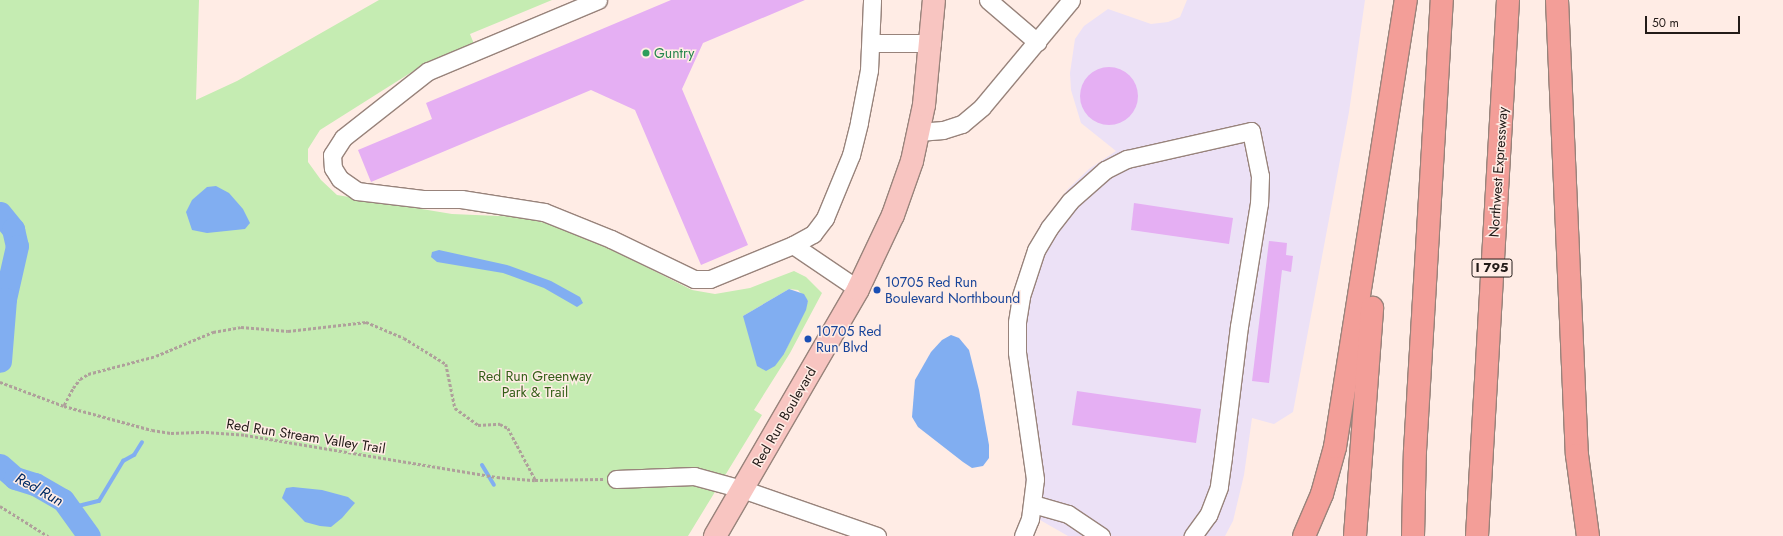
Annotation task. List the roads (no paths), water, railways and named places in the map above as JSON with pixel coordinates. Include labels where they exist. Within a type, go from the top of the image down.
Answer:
[{"type":"highway","points":[[1304,536],[1322,494],[1335,447],[1406,0]]},
{"type":"highway","points":[[1413,536],[1415,451],[1442,0]]},
{"type":"highway","name":"Northwest Expressway","points":[[1477,536],[1508,0]]},
{"type":"highway","points":[[1557,0],[1577,455],[1588,536]]},
{"type":"highway","points":[[1355,536],[1370,324],[1402,22]]},
{"type":"main road","name":"Red Run Boulevard","points":[[715,536],[858,289],[893,215],[919,132],[932,43],[934,0]]},
{"type":"lane","points":[[598,0],[428,71],[343,138],[332,155],[333,168],[340,179],[357,191],[423,199],[461,199],[544,212],[701,281],[793,245],[813,234],[825,218],[842,177],[859,122],[869,70],[872,0]]},
{"type":"lane","points":[[988,0],[1036,42]]},
{"type":"lane","points":[[919,132],[943,130],[962,124],[982,107],[1070,0]]},
{"type":"lane","points":[[871,43],[932,43]]},
{"type":"lane","points":[[1023,536],[1033,504],[1033,464],[1017,352],[1017,322],[1021,296],[1036,250],[1049,228],[1088,183],[1112,166],[1127,159],[1251,131],[1260,176],[1259,203],[1239,326],[1219,487],[1208,515],[1193,536]]},
{"type":"lane","points":[[793,245],[858,289]]},
{"type":"lane","points":[[616,479],[682,475],[742,489],[877,536]]},
{"type":"lane","points":[[1033,504],[1068,514],[1101,536]]},
{"type":"water","points":[[216,186],[229,193],[243,209],[250,223],[245,229],[207,233],[192,230],[186,212],[192,200],[207,187]]},
{"type":"water","points":[[439,250],[507,265],[551,281],[580,297],[583,303],[577,307],[544,288],[503,273],[437,262],[431,257],[432,252]]},
{"type":"water","points":[[789,289],[804,294],[808,301],[806,310],[784,354],[775,366],[766,371],[757,366],[743,316]]},
{"type":"water","points":[[951,335],[959,338],[969,350],[979,390],[989,445],[989,458],[983,466],[972,468],[963,462],[918,427],[912,417],[915,380],[931,352],[942,340]]},
{"type":"water","points":[[293,487],[322,490],[348,497],[355,503],[342,518],[331,527],[320,526],[305,522],[282,498],[286,488]]},
{"type":"waterway","name":"Red Run","points":[[0,213],[13,229],[17,246],[5,299],[0,361]]},
{"type":"waterway","points":[[70,508],[99,501],[123,461],[134,455],[142,442]]},
{"type":"waterway","name":"Red Run","points":[[0,465],[15,478],[35,484],[63,500],[89,536]]},
{"type":"waterway","points":[[482,465],[494,485]]},
{"type":"place","name":"Guntry","points":[[646,53]]},
{"type":"place","name":"10705 Red Run Boulevard Northbound","points":[[877,290]]},
{"type":"place","name":"10705 Red Run Blvd","points":[[808,339]]},
{"type":"park label","name":"Red Run Greenway Park & Trail","points":[[535,384]]}]
